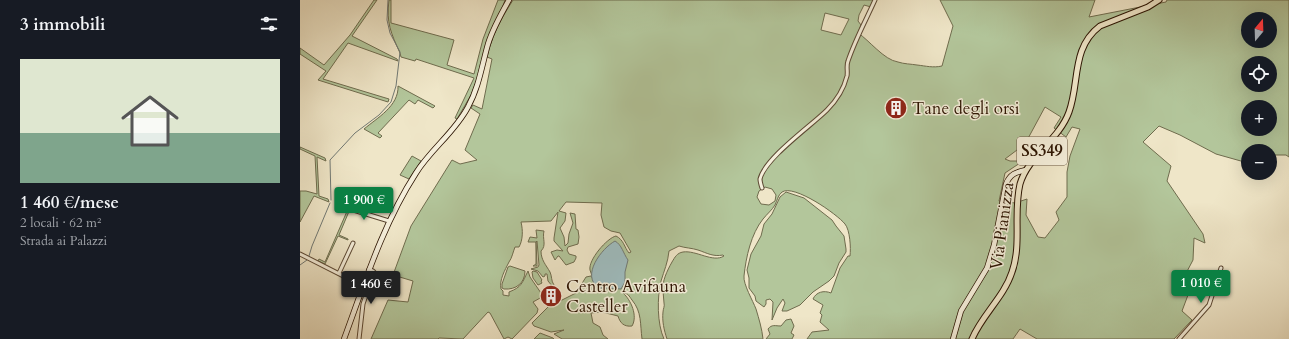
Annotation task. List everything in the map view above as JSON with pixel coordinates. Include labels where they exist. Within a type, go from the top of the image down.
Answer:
[{"type":"main road","points":[[344,339],[389,221],[418,168],[450,132],[467,109],[477,88],[492,34],[509,0]]},
{"type":"main road","name":"Via Pianizza","points":[[972,339],[986,313],[1008,282],[1013,271],[1016,255],[1020,185],[1026,170],[1061,129],[1069,113],[1077,66],[1082,50],[1089,37],[1100,26],[1148,7],[1159,0]]},
{"type":"main road","points":[[952,339],[961,311],[987,268],[994,244],[1008,177],[1014,173],[1026,170]]},
{"type":"street","points":[[762,188],[760,181],[764,171],[781,151],[827,110],[838,96],[847,77],[847,63],[858,34],[875,0]]},
{"type":"street","points":[[350,209],[389,221]]},
{"type":"street","points":[[339,273],[353,243]]},
{"type":"street","points":[[300,254],[363,286]]},
{"type":"street","points":[[1179,339],[1209,305],[1221,268]]},
{"type":"street","points":[[360,339],[363,304],[369,276]]},
{"type":"green space","points":[[374,0],[377,0],[352,36],[397,59],[398,61],[348,43],[323,79],[389,99],[388,102],[318,80],[326,71],[300,54],[300,48],[324,65],[350,35]]},
{"type":"green space","points":[[389,0],[391,0],[391,23],[454,40],[447,65],[474,74],[483,39],[498,0],[505,0],[471,95],[457,119],[455,118],[474,78],[416,59],[415,61],[401,57],[390,28],[388,15]]},
{"type":"green space","points":[[513,0],[874,0],[871,7],[864,5],[859,15],[858,21],[861,25],[858,33],[887,58],[905,64],[936,67],[942,66],[953,26],[940,0],[1095,0],[1089,17],[1166,2],[1167,0],[1289,0],[1289,157],[1286,155],[1277,155],[1277,144],[1241,144],[1241,161],[1216,154],[1159,126],[1143,142],[1171,166],[1167,181],[1203,234],[1205,243],[1194,238],[1193,260],[1183,279],[1191,287],[1182,311],[1192,320],[1174,339],[1037,339],[1020,329],[1013,339],[807,339],[812,332],[829,330],[820,322],[822,315],[820,313],[823,305],[813,299],[820,292],[831,293],[840,268],[848,256],[850,256],[850,239],[845,224],[825,207],[796,192],[788,191],[781,193],[774,207],[759,225],[752,239],[746,261],[744,279],[756,309],[763,339],[667,339],[663,322],[663,284],[665,276],[674,258],[683,252],[715,258],[724,256],[713,255],[696,249],[679,246],[669,251],[660,287],[658,302],[659,318],[664,339],[642,339],[638,309],[629,296],[625,293],[623,293],[633,308],[634,322],[632,326],[623,324],[618,316],[602,312],[591,313],[593,323],[600,327],[603,335],[608,339],[562,339],[554,334],[564,330],[551,332],[534,326],[532,323],[548,307],[576,293],[586,277],[591,276],[596,284],[590,272],[590,266],[595,255],[608,241],[616,236],[629,253],[631,252],[620,233],[611,231],[604,227],[601,215],[602,203],[566,202],[559,211],[566,213],[565,221],[560,228],[564,237],[565,246],[568,243],[569,234],[573,223],[570,213],[575,214],[576,229],[578,230],[579,237],[578,244],[568,247],[567,250],[569,254],[576,256],[574,262],[566,265],[559,256],[555,260],[551,252],[557,250],[563,251],[554,241],[558,212],[551,221],[521,222],[522,238],[519,247],[515,247],[504,272],[501,282],[501,289],[503,291],[503,295],[509,296],[509,292],[521,284],[528,271],[542,297],[533,302],[538,309],[537,313],[512,339],[508,337],[504,339],[490,313],[488,312],[463,339],[371,339],[388,300],[408,302],[413,281],[393,275],[411,226],[452,160],[460,164],[477,160],[465,150],[480,114],[471,108],[473,105],[482,109],[492,59],[487,57],[491,41],[497,27]],"holes":[[[825,13],[849,19],[841,35],[821,30]],[[1045,107],[1061,117],[1054,128],[1066,137],[1072,127],[1080,129],[1070,156],[1067,172],[1067,197],[1056,212],[1059,220],[1045,238],[1038,237],[1026,215],[1027,199],[1015,203],[999,201],[1005,173],[1023,161],[1010,161],[1005,159],[1025,144]],[[765,187],[772,189],[776,195],[775,201],[769,205],[761,204],[757,197],[759,191]]]},
{"type":"green space","points":[[398,86],[435,106],[433,108],[418,100],[415,104],[409,100],[378,133],[382,136],[380,138],[364,129],[381,116],[395,100]]},
{"type":"green space","points":[[300,147],[325,158],[326,161],[317,157],[319,196],[328,199],[329,202],[314,196],[300,222],[300,191],[317,194],[315,156],[300,149]]},
{"type":"green space","points":[[412,156],[421,161],[409,179],[400,175]]},
{"type":"green space","points":[[786,192],[804,198],[832,220],[844,236],[846,252],[839,263],[834,276],[829,281],[813,292],[800,305],[787,311],[782,311],[785,303],[783,299],[772,320],[773,302],[770,299],[766,300],[764,307],[756,301],[755,296],[749,288],[747,270],[751,254],[761,236],[764,224],[772,214],[780,197]]},
{"type":"green space","points":[[348,209],[350,209],[339,235],[348,240],[338,236],[325,264],[318,261],[319,259],[325,262]]},
{"type":"green space","points":[[536,230],[544,231],[544,244],[541,254],[551,274],[554,285],[553,287],[548,281],[547,274],[543,277],[538,271],[531,269],[538,267],[539,265],[537,241],[528,242],[530,237],[537,238]]},
{"type":"green space","points":[[536,242],[537,266],[533,266],[536,264]]},
{"type":"green space","points":[[510,266],[525,271],[525,275],[522,282],[516,287],[504,289],[502,288],[502,284],[508,267]]},
{"type":"green space","points":[[533,271],[537,272],[542,280],[542,283],[538,285],[533,278]]},
{"type":"green space","points":[[791,319],[794,326],[791,333],[794,335],[792,339],[766,339],[770,334],[768,329],[769,327],[781,326],[786,320]]},
{"type":"green space","points":[[540,333],[553,338],[554,339],[534,339]]},
{"type":"water","points":[[615,241],[621,247],[628,260],[625,272],[625,282],[621,289],[599,288],[594,283],[592,270],[599,256]]},
{"type":"waterway","points":[[331,200],[330,160],[355,133],[379,115],[391,102],[396,86],[400,52],[390,33],[387,20],[388,0]]},
{"type":"waterway","points":[[309,256],[330,203]]},
{"type":"waterway","points":[[300,265],[307,260]]},
{"type":"place","name":"Tane degli orsi","points":[[896,108]]},
{"type":"place","name":"Centro Avifauna Casteller","points":[[551,296]]}]
